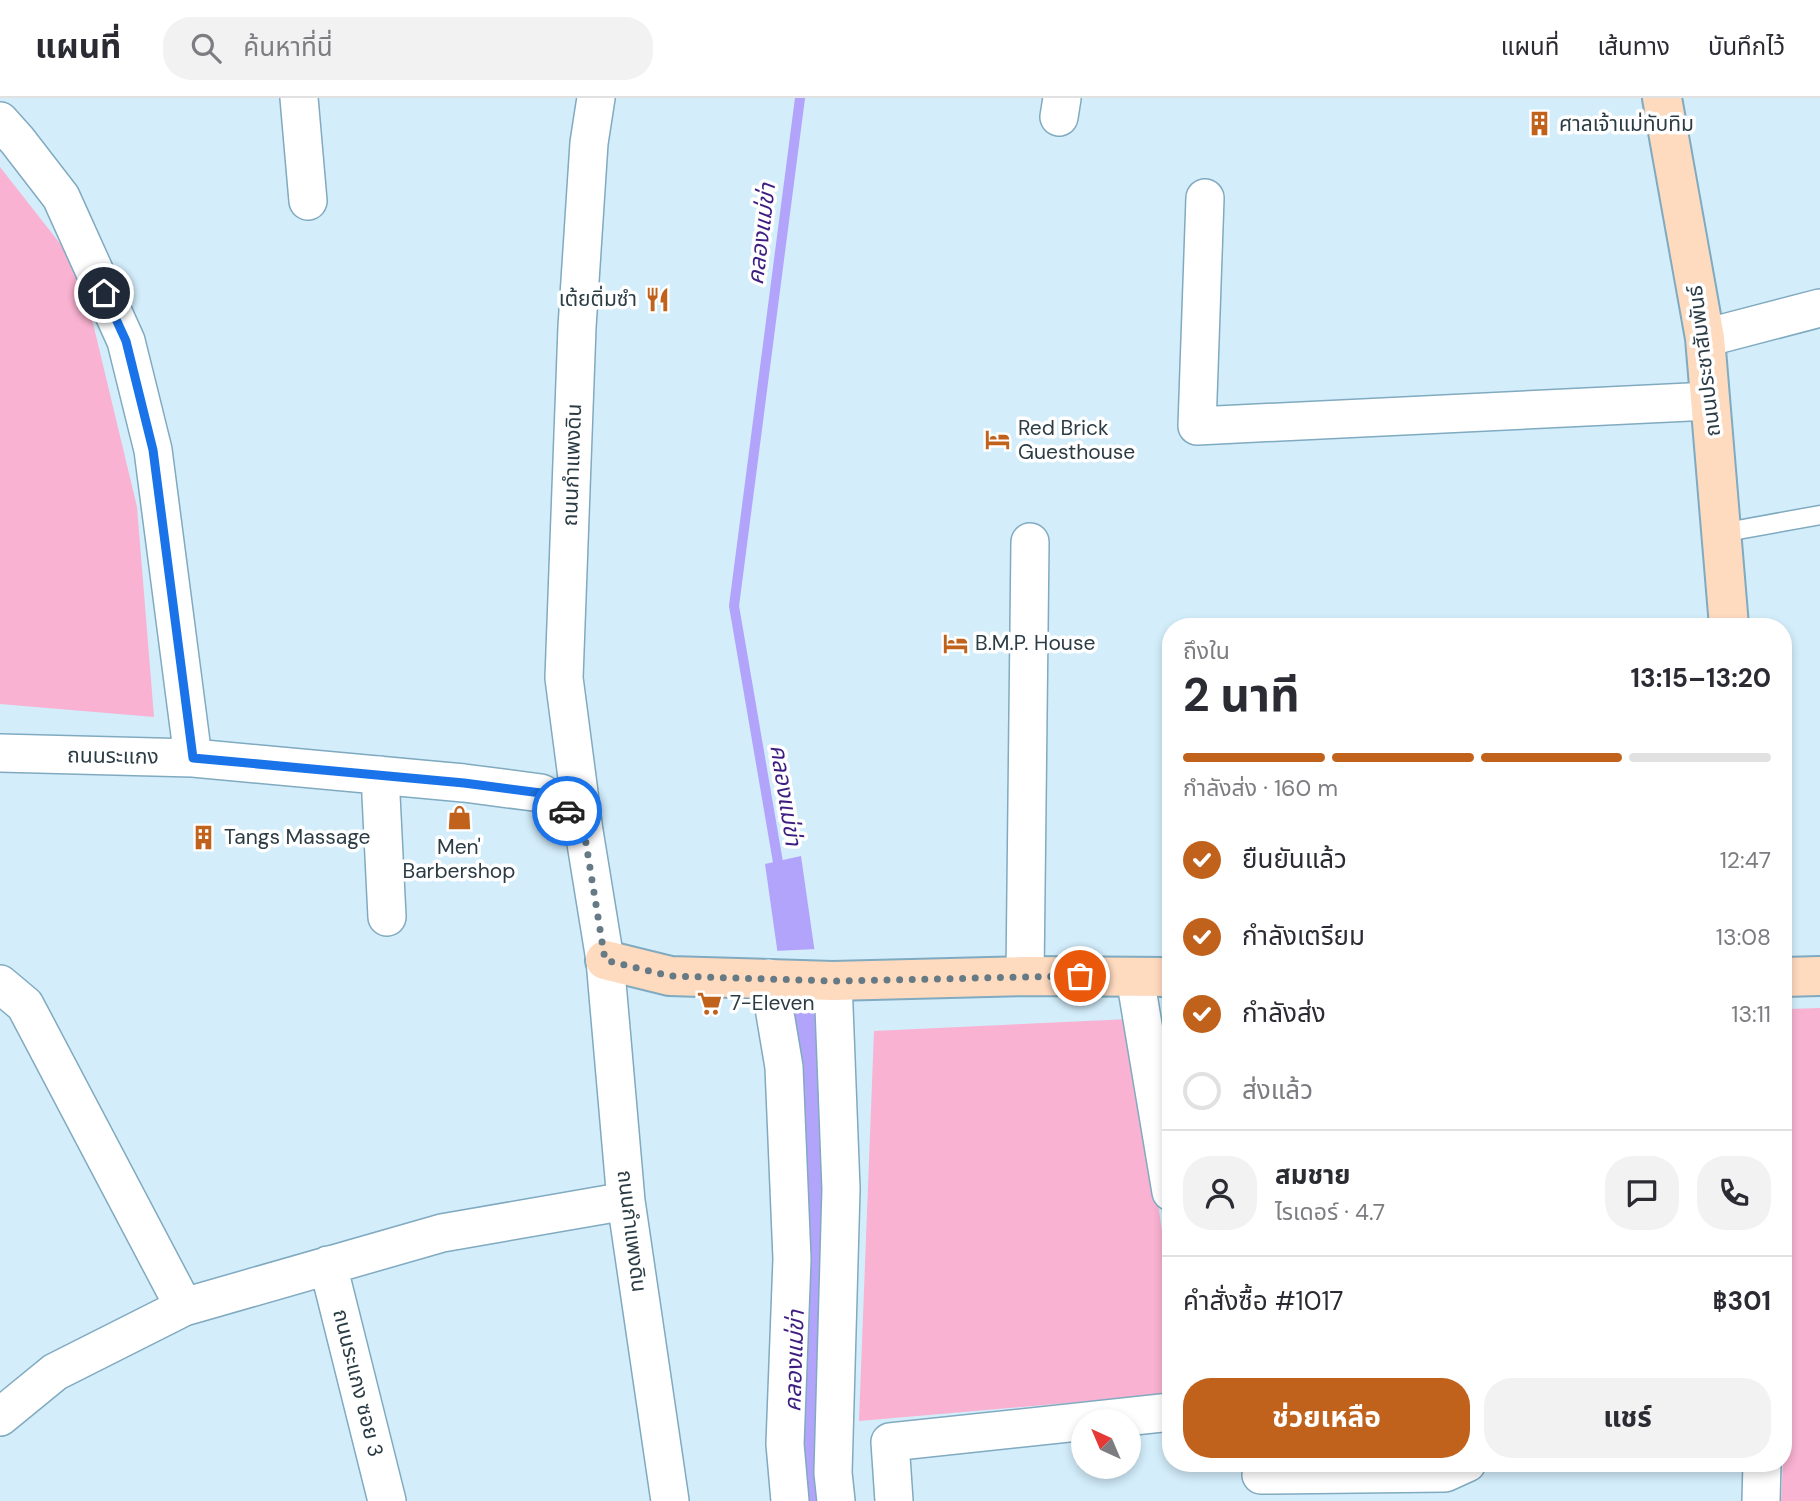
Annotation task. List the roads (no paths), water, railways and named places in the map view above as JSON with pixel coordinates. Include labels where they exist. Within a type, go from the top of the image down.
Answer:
[{"type":"street","points":[[299,98],[308,201]]},
{"type":"street","name":"ถนนกำแพงดิน","points":[[584,831],[564,678],[577,327],[589,143],[596,98]]},
{"type":"street","name":"ถนนประชาสัมพันธ์","points":[[1662,98],[1705,338],[1728,618]]},
{"type":"street","points":[[0,121],[61,197],[126,341],[153,450],[193,758]]},
{"type":"street","points":[[1205,198],[1197,426],[1710,401]]},
{"type":"street","points":[[1705,338],[1820,308]]},
{"type":"street","points":[[1025,976],[1030,541]]},
{"type":"street","name":"ถนนระแกง","points":[[0,753],[193,758],[541,793],[565,808],[584,831]]},
{"type":"street","points":[[380,775],[387,917]]},
{"type":"street","points":[[584,831],[605,960],[670,976],[771,989],[833,990],[1025,976],[1153,977],[1162,1084]]},
{"type":"street","name":"ถนนกำแพงดิน","points":[[605,960],[626,1201],[670,1501]]},
{"type":"street","points":[[1792,977],[1820,976]]},
{"type":"street","points":[[0,984],[24,1005],[184,1307]]},
{"type":"street","points":[[771,989],[784,1067],[792,1259],[785,1444],[790,1501]]},
{"type":"street","points":[[833,990],[841,1189],[833,1473],[836,1501]]},
{"type":"street","points":[[0,1417],[55,1372],[184,1307],[442,1233],[626,1201]]},
{"type":"street","name":"ถนนระแกง ซอย 3","points":[[328,1265],[387,1501]]},
{"type":"street","points":[[894,1501],[890,1442],[1162,1413]]},
{"type":"street","points":[[1261,1475],[1446,1472]]},
{"type":"street","points":[[1761,1501],[1762,1472]]},
{"type":"lane","points":[[1721,533],[1820,515]]},
{"type":"waterway","name":"คลองแม่ข่า","points":[[780,874],[734,606],[800,98]]},
{"type":"place","name":"ศาลเจ้าแม่ทับทิม","points":[[1539,124]]},
{"type":"place","name":"เต้ยติ่มซำ","points":[[657,299]]},
{"type":"place","name":"Red Brick Guesthouse","points":[[998,440]]},
{"type":"place","name":"B.M.P. House","points":[[955,643]]},
{"type":"place","name":"Men' Barbershop","points":[[459,818]]},
{"type":"place","name":"Tangs Massage","points":[[204,837]]},
{"type":"place","name":"7-Eleven","points":[[710,1003]]}]
